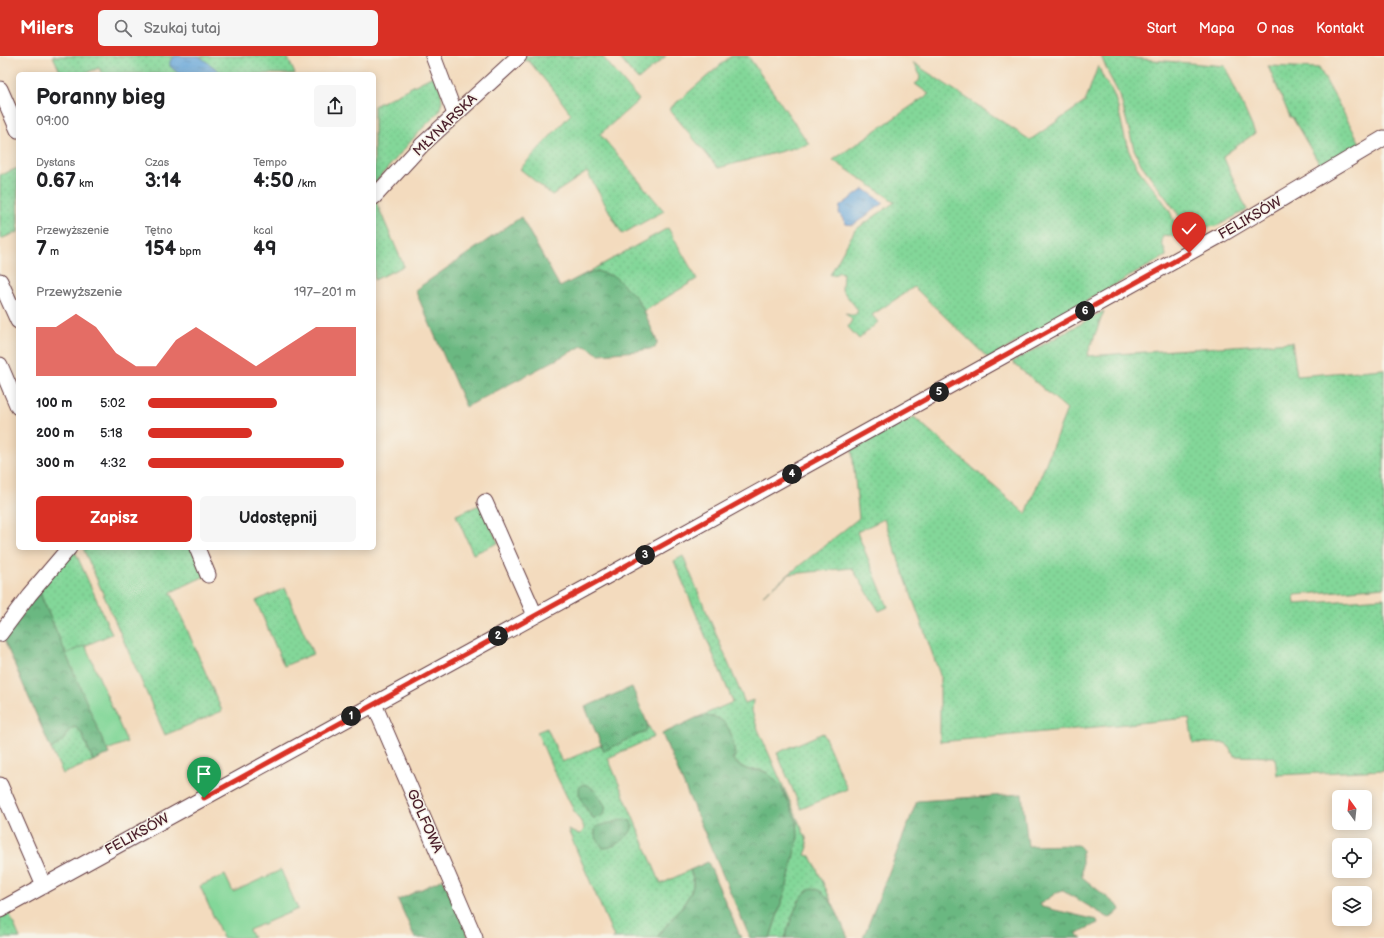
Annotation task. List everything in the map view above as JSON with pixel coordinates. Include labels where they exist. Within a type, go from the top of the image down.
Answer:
[{"type":"street","points":[[433,56],[455,114]]},
{"type":"street","name":"MŁYNARSKA","points":[[376,195],[422,145],[519,56]]},
{"type":"street","points":[[0,89],[16,125]]},
{"type":"street","name":"FELIKSÓW","points":[[0,910],[1221,236],[1384,138]]},
{"type":"street","points":[[0,281],[16,317]]},
{"type":"street","points":[[0,365],[16,402]]},
{"type":"street","points":[[486,502],[535,615]]},
{"type":"street","points":[[0,634],[67,550]]},
{"type":"street","points":[[198,550],[208,575]]},
{"type":"street","name":"GOLFOWA","points":[[374,704],[475,938]]},
{"type":"street","points":[[0,785],[44,886]]},
{"type":"green space","points":[[53,56],[287,56],[294,72],[101,72],[99,68],[88,72],[60,72]]},
{"type":"green space","points":[[525,56],[602,56],[639,100],[600,134],[664,211],[622,234],[587,172],[552,195],[520,169],[571,114],[529,61],[521,60]]},
{"type":"green space","points":[[618,56],[666,56],[638,80]]},
{"type":"green space","points":[[731,56],[748,56],[809,144],[718,168],[669,109]]},
{"type":"green space","points":[[1101,56],[1225,66],[1255,133],[1223,156],[1247,210],[1217,226],[1208,227],[1191,225],[1183,221],[1141,164],[1134,149],[1120,96]]},
{"type":"green space","points":[[912,62],[1030,140],[1085,102],[1098,66],[1104,80],[1114,95],[1132,159],[1142,175],[1162,200],[1173,218],[1175,237],[1166,235],[1163,236],[1162,239],[1166,256],[1065,313],[989,359],[914,287],[872,315],[878,322],[859,339],[848,327],[852,320],[845,313],[853,315],[856,314],[858,310],[842,290],[843,273],[840,272],[830,275],[855,230],[895,202],[833,160],[929,94],[915,84],[919,81],[920,76]]},
{"type":"green space","points":[[1268,66],[1319,68],[1361,145],[1326,167],[1323,163],[1320,165],[1292,117],[1290,117]]},
{"type":"green space","points":[[435,75],[442,101],[439,112],[418,133],[376,182],[376,105]]},
{"type":"green space","points":[[16,169],[16,233],[0,239],[0,175]]},
{"type":"green space","points":[[376,202],[404,266],[376,279]]},
{"type":"green space","points":[[521,217],[560,287],[585,274],[597,271],[615,277],[636,297],[644,311],[657,343],[655,348],[599,354],[587,347],[582,346],[466,407],[415,290]]},
{"type":"green space","points":[[668,228],[697,279],[644,311],[636,297],[597,271],[585,274]]},
{"type":"green space","points":[[1104,311],[1087,356],[1292,342],[1297,376],[1384,369],[1384,587],[1294,595],[1295,604],[1384,598],[1384,770],[1277,775],[1275,757],[1234,756],[1226,743],[1193,743],[1189,718],[940,742],[940,675],[884,519],[857,532],[888,607],[879,611],[852,568],[790,574],[763,595],[859,518],[852,450],[914,417],[1026,514],[1067,409],[1012,362]]},
{"type":"green space","points":[[482,504],[498,543],[473,554],[456,515]]},
{"type":"green space","points":[[74,550],[112,634],[66,654],[39,591]]},
{"type":"green space","points":[[84,550],[194,550],[205,576],[171,592],[222,711],[165,735]]},
{"type":"green space","points":[[683,556],[745,703],[753,700],[752,711],[757,727],[806,838],[808,847],[805,855],[811,856],[834,907],[824,894],[799,900],[785,938],[770,938],[787,886],[797,822],[781,786],[768,773],[760,770],[749,770],[736,763],[732,758],[723,722],[710,717],[696,718],[733,702],[674,561]]},
{"type":"green space","points":[[285,588],[313,654],[284,666],[256,601]]},
{"type":"green space","points":[[39,591],[109,754],[93,761],[81,732],[75,727],[69,731],[61,742],[51,749],[4,640]]},
{"type":"green space","points":[[85,645],[127,742],[107,750],[66,654]]},
{"type":"green space","points":[[632,687],[648,725],[646,731],[604,751],[585,707]]},
{"type":"green space","points":[[707,716],[715,717],[726,724],[733,740],[735,757],[732,758],[736,763],[749,770],[760,770],[768,773],[781,786],[797,822],[798,836],[787,886],[770,938],[750,938],[662,734],[696,718]]},
{"type":"green space","points":[[648,725],[654,737],[608,758],[661,884],[690,870],[693,885],[684,903],[657,938],[612,938],[614,937],[568,830],[581,834],[584,829],[583,825],[575,813],[552,767],[537,732],[547,728],[562,762],[601,745],[604,750],[645,731]]},
{"type":"green space","points":[[75,727],[81,732],[93,761],[63,774],[51,749],[62,741],[70,729]]},
{"type":"green space","points":[[823,733],[847,789],[801,809],[777,753]]},
{"type":"green space","points":[[583,784],[594,789],[606,807],[601,817],[593,818],[583,804],[579,788]]},
{"type":"green space","points":[[1022,794],[1028,846],[1078,845],[1082,849],[1082,877],[1119,907],[1120,910],[1109,918],[1063,891],[1059,891],[1040,904],[1042,907],[1097,920],[1098,923],[1077,933],[1077,935],[1082,938],[863,938],[917,801]]},
{"type":"green space","points":[[622,820],[631,821],[632,829],[629,834],[614,845],[603,848],[595,836],[595,829],[598,826]]},
{"type":"green space","points":[[708,862],[741,938],[657,938],[674,917],[691,891],[693,881],[690,870]]},
{"type":"green space","points":[[281,870],[298,909],[249,930],[253,938],[223,938],[200,886],[225,875],[233,892]]},
{"type":"green space","points":[[443,879],[469,938],[415,938],[398,900]]},
{"type":"green space","points":[[812,888],[819,890],[830,901],[839,916],[848,938],[785,938],[798,903],[802,896]]},
{"type":"green space","points":[[9,913],[20,938],[0,938],[0,917]]},
{"type":"water","points":[[175,56],[199,56],[220,72],[177,72],[170,66],[170,61]]},
{"type":"water","points":[[864,189],[884,203],[853,225],[846,224],[839,213],[840,206]]},
{"type":"route","points":[[204,798],[1189,253]]}]
